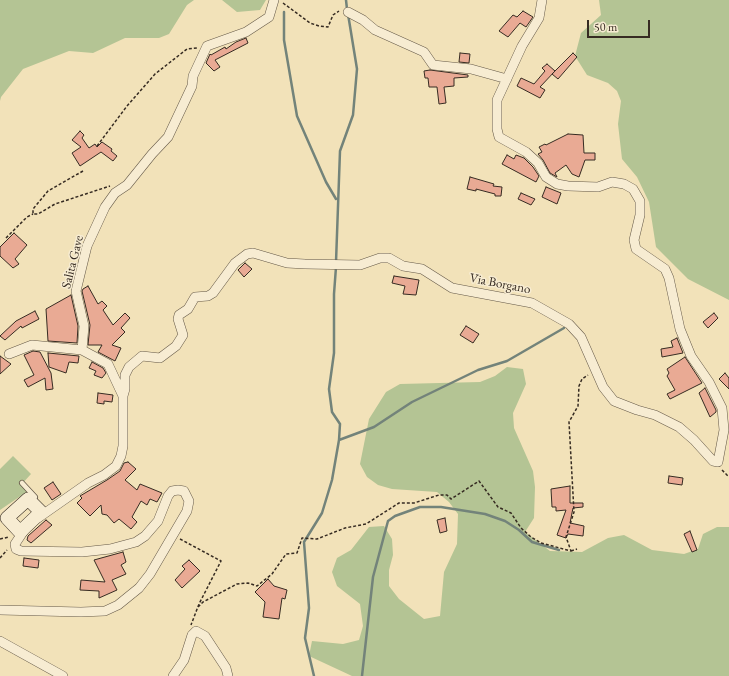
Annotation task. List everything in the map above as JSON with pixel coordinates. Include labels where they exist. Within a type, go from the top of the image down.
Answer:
[{"type":"street","points":[[207,46],[246,32],[269,17],[274,0]]},
{"type":"street","points":[[542,0],[539,18],[522,46],[497,100],[497,129],[499,136],[526,152],[538,163],[546,177],[557,184],[568,186],[598,186],[612,182],[624,184],[634,190],[640,201],[640,215],[634,240],[636,249],[665,269],[669,278],[680,329],[691,356],[709,382],[722,408],[724,430],[720,458],[716,463],[679,427],[655,415],[614,401],[608,395],[596,372]]},
{"type":"street","points":[[348,12],[363,20],[375,30],[424,52],[433,64],[471,69],[507,79]]},
{"type":"street","name":"Salita Gave","points":[[82,350],[84,326],[76,291],[87,246],[105,207],[115,193],[127,185],[168,137],[192,86],[192,76],[207,46]]},
{"type":"street","name":"Via Borgano","points":[[123,396],[125,389],[125,375],[129,367],[142,356],[160,358],[176,346],[183,335],[178,319],[179,315],[188,309],[195,297],[208,296],[213,293],[235,263],[247,254],[253,253],[287,263],[305,264],[360,265],[380,258],[388,258],[404,266],[422,269],[452,288],[532,303],[569,324],[581,337],[596,372]]},
{"type":"street","points":[[0,610],[89,612],[105,611],[118,605],[139,588],[150,574],[188,507],[187,496],[181,490],[175,490],[170,493],[158,521],[145,536],[136,542],[110,549],[82,552],[21,551],[15,546],[20,534],[47,510],[116,466],[121,456],[123,446],[123,396],[108,364],[82,350],[32,345],[9,354]]},
{"type":"street","points":[[173,676],[181,665],[189,641],[194,632],[200,632],[205,636],[226,668],[228,676]]},
{"type":"street","points":[[0,641],[64,676]]},
{"type":"lane","points":[[22,484],[47,510]]},
{"type":"path","points":[[279,0],[310,23],[319,26],[328,27],[333,15],[342,9],[348,12]]},
{"type":"path","points":[[97,146],[127,106],[155,74],[187,49],[207,46]]},
{"type":"path","points":[[33,214],[33,209],[48,191],[83,171]]},
{"type":"path","points":[[6,238],[27,217],[33,214],[38,214],[55,204],[111,185]]},
{"type":"path","points":[[571,550],[566,537],[574,512],[569,422],[577,411],[578,386],[582,379],[596,372]]},
{"type":"path","points":[[198,607],[203,602],[237,584],[248,583],[257,586],[272,574],[286,554],[297,553],[302,538],[316,539],[345,528],[366,524],[399,503],[414,503],[439,495],[447,495],[451,499],[479,481],[482,482],[498,507],[511,513],[521,528],[531,537],[541,543],[571,550],[577,549]]},
{"type":"path","points":[[173,535],[221,560],[191,625],[194,632]]},
{"type":"path","points":[[0,558],[9,548],[15,546]]},
{"type":"green space","points":[[0,0],[194,0],[187,5],[169,34],[159,38],[125,38],[93,53],[69,51],[23,69],[1,97],[0,101]]},
{"type":"green space","points":[[222,0],[266,0],[260,10],[237,12]]},
{"type":"green space","points":[[599,0],[729,0],[729,300],[688,279],[656,247],[649,202],[637,177],[622,159],[618,124],[621,101],[617,91],[608,83],[587,75],[575,56],[581,33],[601,15]]},
{"type":"green space","points":[[507,367],[523,369],[526,384],[513,413],[514,428],[533,471],[535,487],[534,518],[525,532],[550,551],[582,552],[608,538],[624,535],[652,550],[684,554],[698,549],[703,534],[717,527],[729,527],[729,676],[352,676],[309,656],[312,641],[343,644],[359,640],[363,626],[360,604],[337,586],[332,572],[337,558],[351,550],[369,527],[384,526],[392,539],[393,555],[389,570],[389,586],[399,599],[424,619],[440,616],[444,572],[457,544],[458,514],[449,502],[437,492],[392,489],[378,485],[367,477],[360,464],[369,419],[386,392],[400,384],[480,382],[495,376]]},
{"type":"green space","points":[[13,456],[31,474],[21,485],[28,491],[0,510],[0,469]]},
{"type":"building","points":[[523,11],[533,17],[526,27],[520,23],[508,37],[499,31],[513,15],[517,17]]},
{"type":"building","points":[[246,38],[248,43],[215,60],[220,67],[214,71],[206,63],[210,54],[211,55],[225,47],[226,49],[236,42]]},
{"type":"building","points":[[460,53],[470,54],[469,63],[459,62]]},
{"type":"building","points":[[573,53],[577,57],[558,79],[552,74]]},
{"type":"building","points":[[547,64],[555,71],[540,87],[545,90],[540,98],[517,86],[521,78],[534,84],[545,71],[542,68]]},
{"type":"building","points":[[430,70],[468,75],[468,77],[454,78],[454,86],[444,87],[446,103],[439,104],[437,87],[429,87],[428,78],[425,78],[424,71]]},
{"type":"building","points":[[80,131],[84,135],[82,138],[89,148],[95,144],[97,147],[102,142],[112,149],[111,151],[117,156],[113,161],[101,152],[80,166],[72,153],[81,147],[72,140]]},
{"type":"building","points":[[568,134],[583,135],[584,153],[595,153],[595,160],[585,160],[579,177],[572,174],[566,165],[555,173],[557,177],[550,173],[538,154],[542,152],[539,147]]},
{"type":"building","points":[[507,155],[514,159],[516,155],[524,158],[539,176],[536,182],[502,164]]},
{"type":"building","points":[[470,177],[494,184],[493,186],[502,187],[501,196],[495,196],[495,194],[476,189],[476,191],[467,189]]},
{"type":"building","points":[[546,187],[561,193],[557,204],[542,197]]},
{"type":"building","points":[[521,193],[535,199],[531,205],[518,199]]},
{"type":"building","points":[[14,233],[27,245],[15,259],[19,264],[13,268],[0,256],[0,247]]},
{"type":"building","points":[[245,263],[252,269],[244,277],[238,270]]},
{"type":"building","points":[[394,276],[419,280],[416,295],[403,294],[405,286],[392,283]]},
{"type":"building","points":[[88,286],[98,304],[102,301],[107,306],[103,310],[113,325],[125,313],[130,318],[121,328],[125,332],[112,345],[121,348],[115,361],[98,352],[102,345],[88,345],[90,325],[82,291]]},
{"type":"building","points":[[71,295],[78,326],[77,343],[48,341],[46,309]]},
{"type":"building","points":[[35,311],[39,319],[22,328],[21,326],[5,340],[0,336],[16,321]]},
{"type":"building","points":[[714,313],[718,318],[708,328],[703,322]]},
{"type":"building","points":[[466,326],[479,334],[473,343],[460,335]]},
{"type":"building","points":[[677,338],[683,353],[662,357],[661,349],[673,347],[671,341]]},
{"type":"building","points":[[33,351],[40,352],[51,373],[53,389],[46,390],[45,378],[28,387],[24,380],[34,375],[24,355]]},
{"type":"building","points":[[48,353],[79,356],[78,363],[69,362],[66,373],[49,367]]},
{"type":"building","points":[[0,356],[11,364],[0,374]]},
{"type":"building","points":[[685,357],[702,383],[670,399],[667,394],[675,390],[667,376],[669,373],[667,369]]},
{"type":"building","points":[[92,362],[103,368],[106,373],[102,378],[94,375],[96,371],[89,368]]},
{"type":"building","points":[[725,373],[729,378],[729,389],[719,379]]},
{"type":"building","points":[[705,388],[716,410],[716,412],[710,417],[699,393]]},
{"type":"building","points":[[98,393],[113,395],[112,402],[104,401],[104,404],[97,403]]},
{"type":"building","points":[[128,462],[136,469],[125,480],[137,490],[140,484],[162,493],[157,502],[150,499],[147,505],[141,501],[132,517],[137,522],[131,529],[119,519],[114,523],[107,515],[102,514],[101,505],[90,516],[77,503],[82,498],[80,496],[120,471],[124,463]]},
{"type":"building","points":[[669,476],[683,478],[682,485],[668,483]]},
{"type":"building","points":[[53,482],[61,494],[52,500],[44,488]]},
{"type":"building","points":[[570,486],[570,503],[583,503],[583,507],[573,508],[570,523],[584,526],[583,536],[568,534],[566,538],[557,535],[566,510],[556,511],[556,507],[552,507],[551,489]]},
{"type":"building","points":[[445,518],[447,531],[440,533],[437,520]]},
{"type":"building","points":[[46,520],[52,525],[31,543],[27,540],[28,536]]},
{"type":"building","points":[[690,531],[697,550],[692,552],[684,534]]},
{"type":"building","points":[[123,552],[126,562],[121,565],[126,574],[112,580],[117,590],[99,598],[99,591],[80,590],[81,580],[105,582],[94,560]]},
{"type":"building","points":[[24,558],[39,560],[38,568],[23,566]]},
{"type":"building","points":[[189,560],[200,571],[182,588],[175,580],[185,569],[182,566]]},
{"type":"building","points":[[268,579],[274,586],[287,590],[285,599],[282,598],[279,619],[263,617],[265,602],[255,592]]},
{"type":"waterway","points":[[346,0],[347,9]]},
{"type":"waterway","points":[[284,12],[284,40],[297,116],[326,182],[336,199]]},
{"type":"waterway","points":[[336,262],[340,151],[353,115],[357,69],[348,14]]},
{"type":"waterway","points":[[314,676],[305,638],[309,608],[304,542],[322,513],[332,480],[339,440],[340,424],[332,412],[329,389],[334,353],[334,294],[336,267]]},
{"type":"waterway","points":[[339,440],[374,427],[412,402],[478,370],[507,361],[564,328]]},
{"type":"waterway","points":[[362,676],[373,577],[388,521],[395,516],[420,507],[441,507],[485,514],[505,521],[519,530],[532,542],[559,550]]}]
